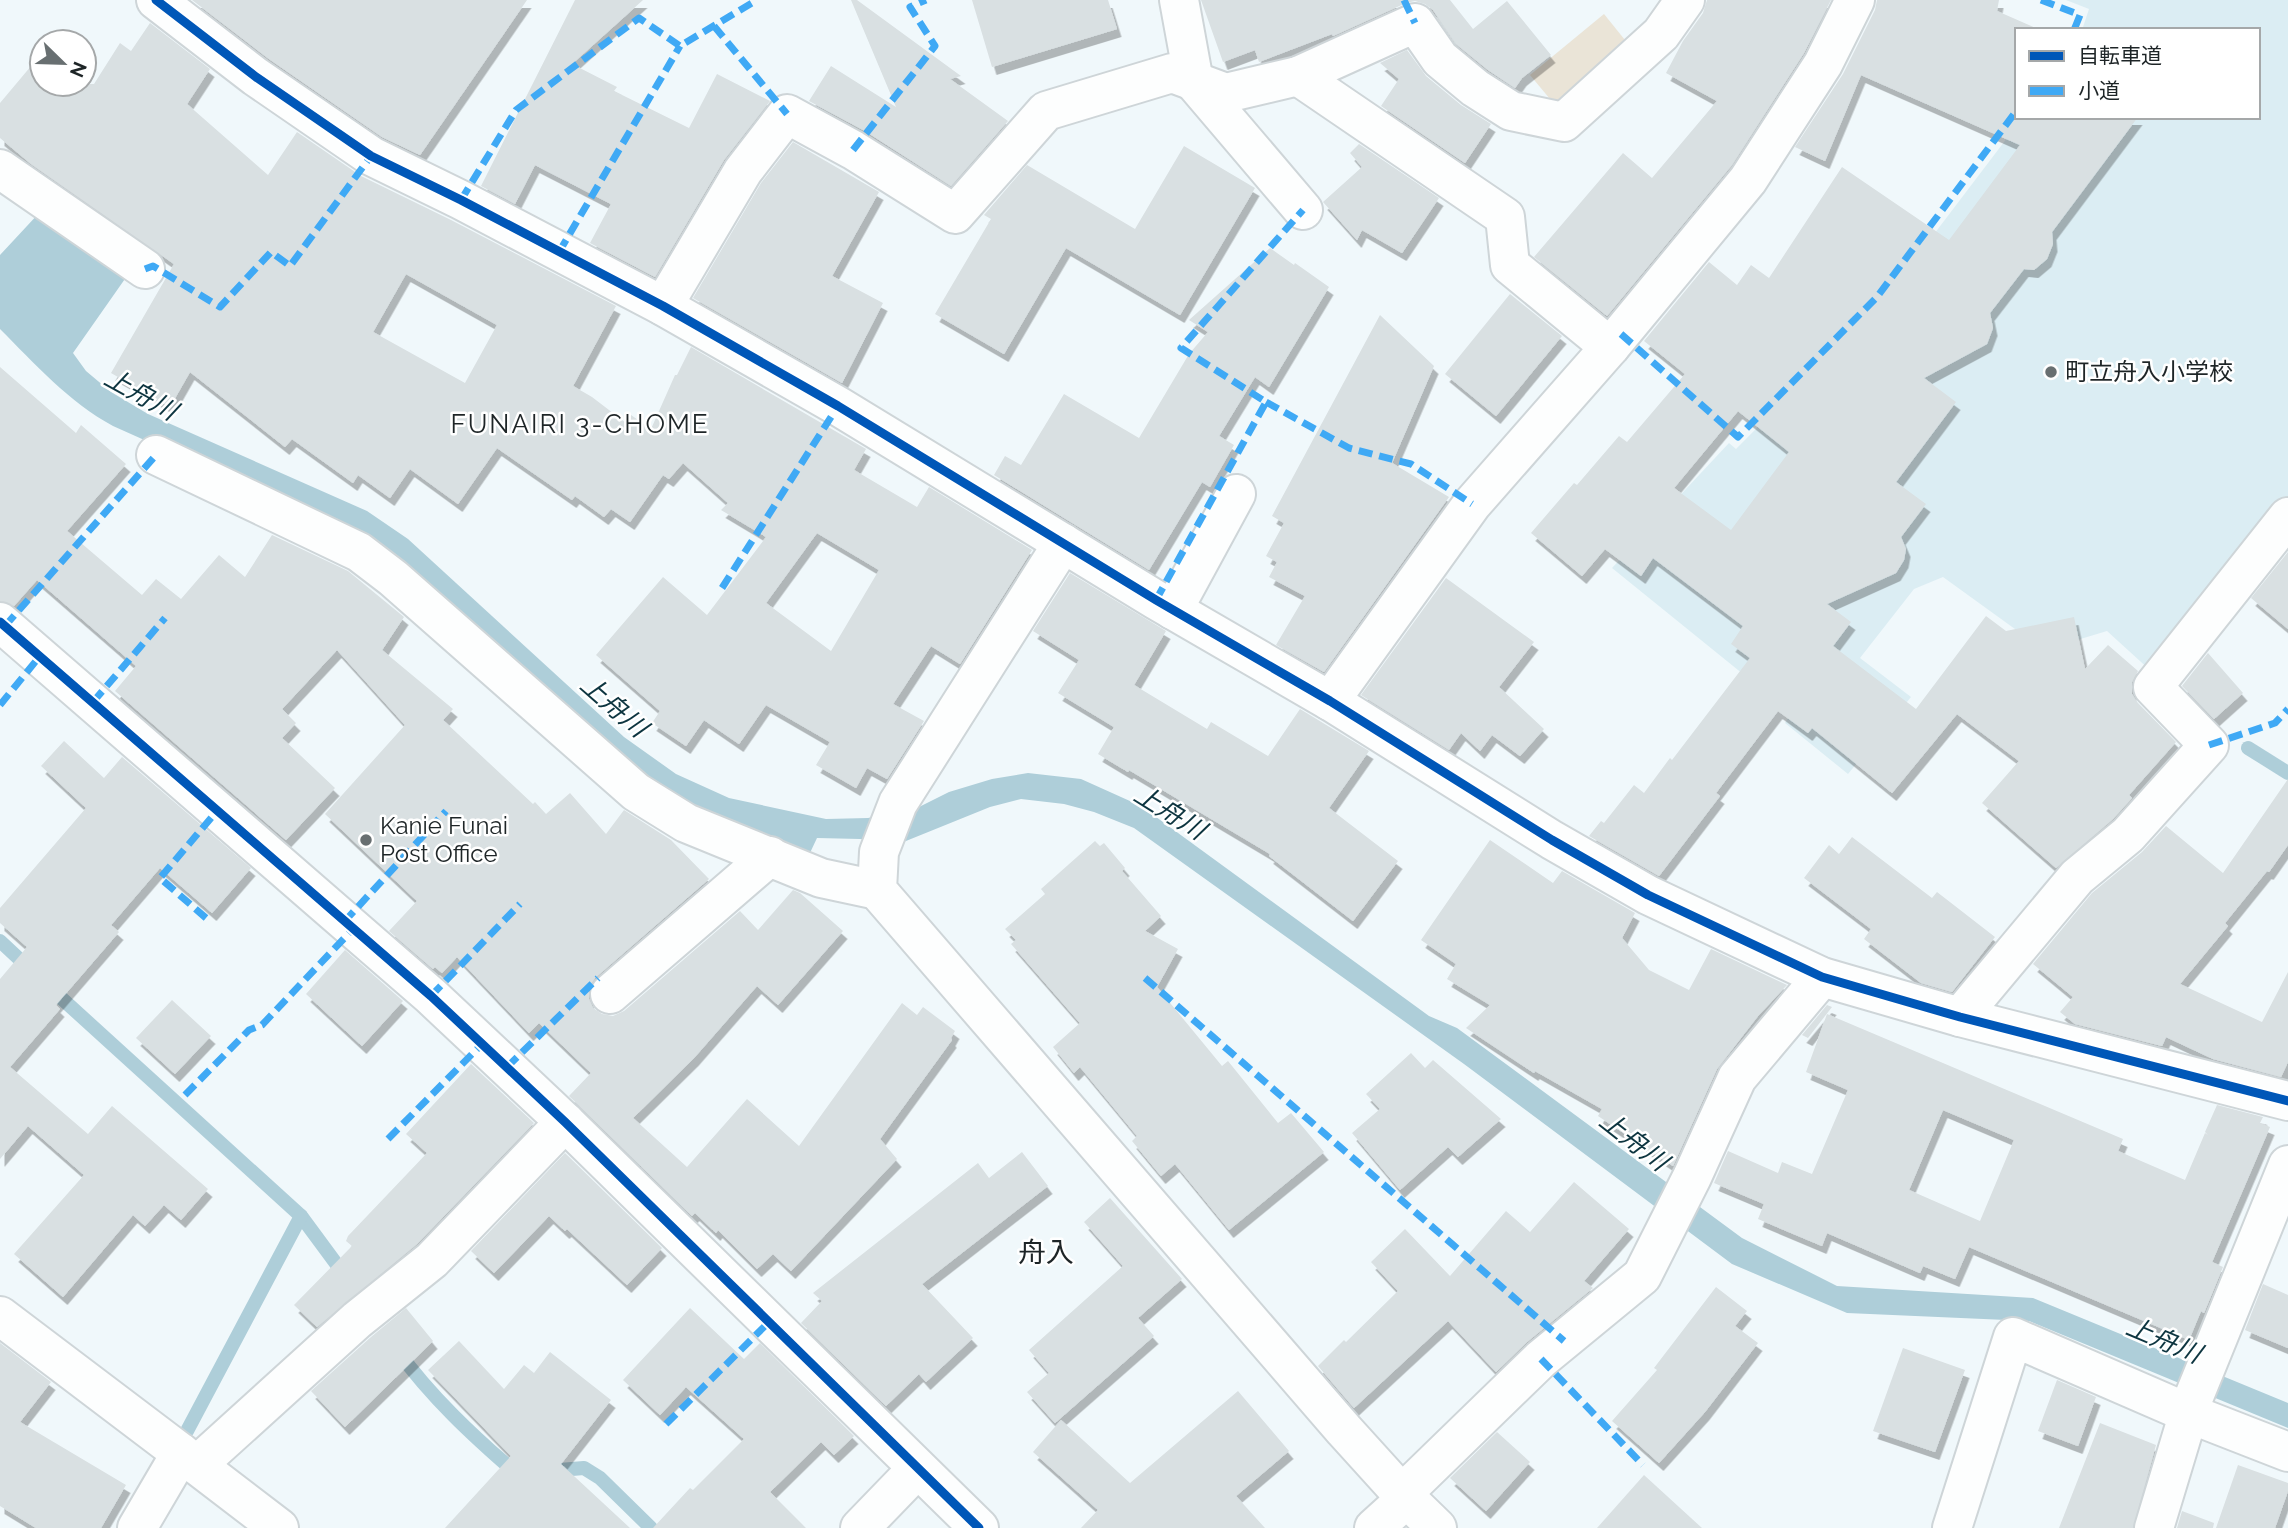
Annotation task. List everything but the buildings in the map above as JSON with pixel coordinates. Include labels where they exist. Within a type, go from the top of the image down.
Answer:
[{"type":"street","points":[[156,0],[256,77],[371,156],[663,306],[838,406],[1173,610],[1330,701],[1552,840],[1648,895],[1822,977],[1960,1017],[2288,1101]]},
{"type":"street","points":[[1179,0],[1194,82],[1303,210]]},
{"type":"street","points":[[663,306],[743,171],[787,114],[853,150],[955,214],[1046,111],[1172,73],[1226,93],[1298,76],[1415,23],[1440,59],[1475,88],[1511,111],[1564,122],[1661,34],[1685,0]]},
{"type":"street","points":[[1330,701],[1472,504],[1610,348],[1748,180],[1823,64],[1855,0]]},
{"type":"street","points":[[1298,76],[1505,217],[1510,265],[1610,348]]},
{"type":"street","points":[[0,169],[145,269]]},
{"type":"street","points":[[156,455],[359,552],[393,578],[636,792],[686,823],[821,878],[877,890],[1404,1496],[1437,1528]]},
{"type":"street","points":[[1173,610],[1237,494]]},
{"type":"street","points":[[1960,1017],[2077,877],[2127,835],[2209,745],[2153,687],[2288,517]]},
{"type":"street","points":[[877,890],[879,852],[898,803],[1063,543]]},
{"type":"street","points":[[0,621],[431,996],[565,1122],[979,1528]]},
{"type":"street","points":[[610,994],[770,856]]},
{"type":"street","points":[[1374,1528],[1541,1359],[1643,1276],[1737,1078],[1822,977]]},
{"type":"street","points":[[137,1528],[189,1459],[432,1260],[565,1122]]},
{"type":"street","points":[[2154,1528],[2191,1406],[2288,1165]]},
{"type":"street","points":[[0,1316],[279,1528]]},
{"type":"street","points":[[1952,1528],[2013,1337],[2191,1406],[2288,1452]]},
{"type":"street","points":[[860,1528],[917,1469]]},
{"type":"shaded area","name":"町立舟入小学校","points":[[2066,0],[2288,0],[2288,497],[2152,672],[2107,631],[2044,650],[1943,577],[1914,589],[1860,658],[1911,697],[1848,774],[1785,723],[1791,713],[1612,568],[1729,443],[1736,449],[1884,300],[2021,119],[2260,119],[2260,28],[2083,28],[2089,9]]},
{"type":"shaded area","points":[[1604,14],[1633,50],[1560,111],[1530,75]]},
{"type":"water","points":[[40,212],[127,276],[73,353],[86,371],[111,392],[148,414],[367,511],[408,539],[624,737],[676,774],[729,798],[826,819],[868,818],[919,807],[949,792],[992,779],[1028,773],[1081,779],[1141,806],[1429,1016],[1457,1028],[1742,1238],[1837,1286],[2033,1298],[2288,1403],[2288,1428],[2029,1321],[1847,1313],[1732,1264],[1464,1064],[1134,828],[1094,812],[1064,804],[1021,799],[990,807],[901,843],[817,838],[809,855],[641,783],[352,533],[113,426],[82,406],[40,369],[0,329],[0,255]]},
{"type":"waterway","points":[[2248,748],[2288,773]]},
{"type":"waterway","points":[[0,941],[31,970]]},
{"type":"waterway","points":[[48,986],[301,1216],[346,1277]]},
{"type":"waterway","points":[[187,1431],[301,1216]]},
{"type":"waterway","points":[[397,1350],[453,1415],[519,1474]]},
{"type":"waterway","points":[[547,1471],[584,1468],[600,1478],[651,1528]]},
{"type":"marked path","points":[[461,200],[516,110],[639,18],[680,46],[757,0]]},
{"type":"marked path","points":[[853,150],[935,46],[910,7],[926,0]]},
{"type":"marked path","points":[[1404,0],[1415,23]]},
{"type":"marked path","points":[[2041,0],[2080,15],[2075,28]]},
{"type":"marked path","points":[[714,26],[787,114]]},
{"type":"marked path","points":[[559,252],[680,46]]},
{"type":"marked path","points":[[1621,334],[1738,437],[1877,297],[2015,113]]},
{"type":"marked path","points":[[145,269],[153,266],[220,307],[271,252],[290,266],[371,156]]},
{"type":"marked path","points":[[1156,600],[1266,402],[1181,348],[1303,210]]},
{"type":"marked path","points":[[1266,402],[1349,448],[1411,464],[1472,504]]},
{"type":"marked path","points":[[722,588],[838,406]]},
{"type":"marked path","points":[[5,626],[156,455]]},
{"type":"marked path","points":[[93,702],[165,618]]},
{"type":"marked path","points":[[0,705],[40,656]]},
{"type":"marked path","points":[[2209,745],[2275,723],[2288,709]]},
{"type":"marked path","points":[[206,918],[160,878],[217,811]]},
{"type":"marked path","points":[[344,922],[446,811]]},
{"type":"marked path","points":[[431,996],[520,904]]},
{"type":"marked path","points":[[185,1095],[249,1030],[262,1025],[353,929]]},
{"type":"marked path","points":[[507,1067],[598,978]]},
{"type":"marked path","points":[[1145,978],[1564,1341]]},
{"type":"marked path","points":[[388,1139],[482,1044]]},
{"type":"marked path","points":[[666,1424],[768,1323]]},
{"type":"marked path","points":[[1541,1359],[1643,1465]]},
{"type":"cycle path","points":[[156,0],[256,77],[371,156],[663,306],[838,406],[1156,600],[1330,701],[1552,840],[1648,895],[1822,977],[1960,1017],[2288,1101]]},
{"type":"cycle path","points":[[0,622],[431,996],[565,1122],[979,1528]]},
{"type":"place","name":"町立舟入小学校","points":[[2051,372]]},
{"type":"place","name":"Kanie Funai Post Office","points":[[366,840]]},
{"type":"district","name":"FUNAIRI 3-CHOME","points":[[580,424]]},
{"type":"district","name":"舟入","points":[[1046,1252]]},
{"type":"water label","name":"上舟川","points":[[141,394]]},
{"type":"water label","name":"上舟川","points":[[614,706]]},
{"type":"water label","name":"上舟川","points":[[1170,812]]},
{"type":"water label","name":"上舟川","points":[[1634,1141]]},
{"type":"water label","name":"上舟川","points":[[2164,1340]]}]
